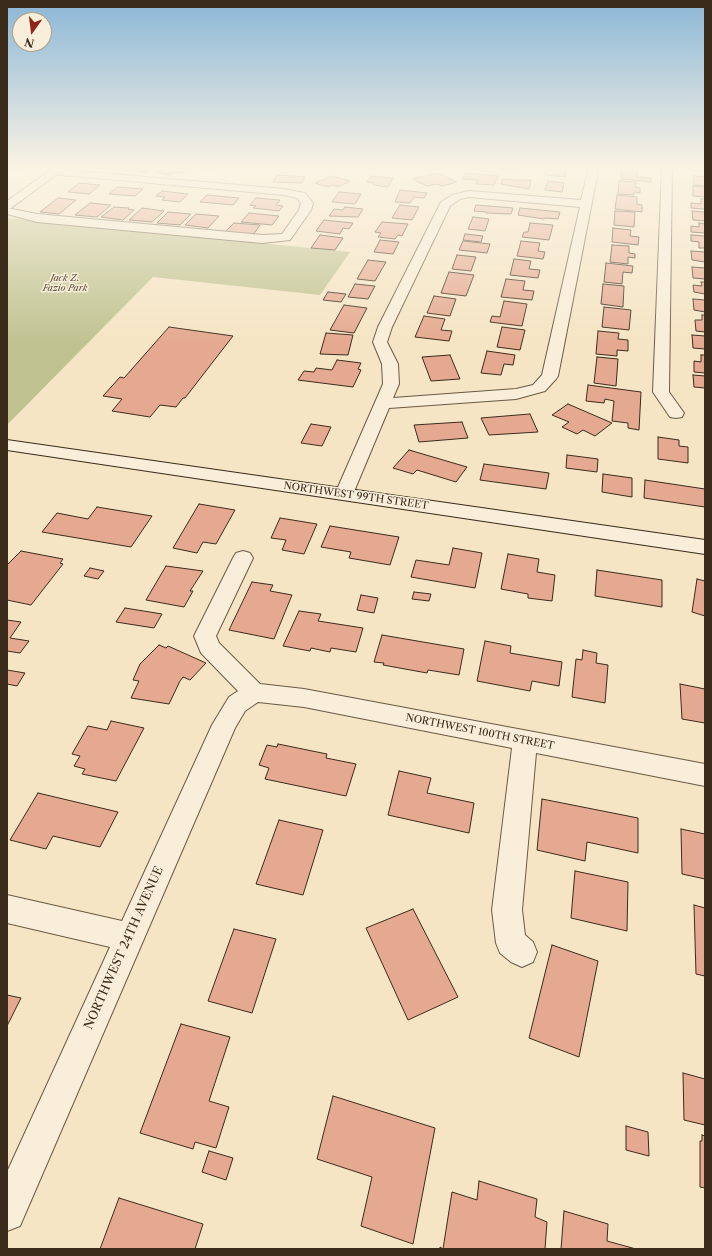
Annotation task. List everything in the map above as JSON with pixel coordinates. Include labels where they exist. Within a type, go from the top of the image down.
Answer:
[{"type":"street","points":[[105,225],[252,239],[286,237],[295,225]]},
{"type":"street","points":[[344,494],[391,384],[390,364],[380,342],[384,327],[435,225]]},
{"type":"street","points":[[383,404],[516,394],[539,388],[550,376],[582,225]]},
{"type":"street","points":[[666,225],[660,392],[676,413]]},
{"type":"street","name":"NORTHWEST 99TH STREET","points":[[7,445],[705,547]]},
{"type":"street","points":[[243,558],[206,636],[209,647],[254,692]]},
{"type":"street","name":"NORTHWEST 100TH STREET","points":[[254,692],[304,698],[705,775]]},
{"type":"street","name":"NORTHWEST 24TH AVENUE","points":[[7,1213],[128,937],[224,725],[237,704],[254,692]]},
{"type":"street","points":[[522,952],[511,943],[507,910],[525,741]]},
{"type":"street","points":[[7,908],[128,937]]},
{"type":"green space","name":"Jack Z. Fazio Park","points":[[7,225],[74,225],[350,252],[320,295],[153,277],[7,425]]},
{"type":"building","points":[[185,225],[211,225],[208,228]]},
{"type":"building","points":[[232,225],[260,225],[253,235],[225,232]]},
{"type":"building","points":[[321,225],[352,225],[349,229],[343,228],[340,234],[316,231]]},
{"type":"building","points":[[380,225],[408,225],[402,236],[398,235],[395,239],[378,237],[381,233],[375,232]]},
{"type":"building","points":[[470,225],[487,225],[485,231],[468,229]]},
{"type":"building","points":[[530,225],[553,225],[549,240],[522,237],[524,232],[528,232]]},
{"type":"building","points":[[614,225],[634,225],[634,227]]},
{"type":"building","points":[[699,225],[705,225],[705,233],[691,232],[691,226],[699,227]]},
{"type":"building","points":[[613,228],[631,230],[630,236],[639,237],[638,245],[612,242]]},
{"type":"building","points":[[465,234],[483,236],[481,242],[463,240]]},
{"type":"building","points":[[320,235],[343,238],[335,250],[311,248]]},
{"type":"building","points":[[691,235],[705,236],[705,248],[699,248],[699,242],[691,241]]},
{"type":"building","points":[[380,240],[399,242],[393,254],[374,252]]},
{"type":"building","points":[[463,241],[490,244],[487,253],[459,250]]},
{"type":"building","points":[[521,241],[540,243],[538,251],[545,252],[543,259],[517,256]]},
{"type":"building","points":[[612,245],[629,246],[629,253],[635,254],[635,258],[628,257],[628,264],[610,262]]},
{"type":"building","points":[[691,251],[705,252],[705,262],[692,260]]},
{"type":"building","points":[[457,255],[476,257],[471,271],[452,269]]},
{"type":"building","points":[[514,259],[531,261],[529,269],[540,270],[538,278],[510,275]]},
{"type":"building","points":[[368,260],[386,262],[375,281],[357,279]]},
{"type":"building","points":[[606,263],[633,266],[632,273],[623,272],[622,284],[604,282]]},
{"type":"building","points":[[692,267],[705,268],[705,279],[693,278]]},
{"type":"building","points":[[449,272],[474,275],[466,296],[441,293]]},
{"type":"building","points":[[506,279],[525,281],[523,290],[534,291],[532,300],[501,297]]},
{"type":"building","points":[[701,282],[705,282],[705,294],[694,292],[693,285],[702,286]]},
{"type":"building","points":[[355,284],[375,286],[368,299],[348,297]]},
{"type":"building","points":[[603,284],[624,286],[623,307],[601,304]]},
{"type":"building","points":[[328,292],[346,294],[341,302],[323,300]]},
{"type":"building","points":[[434,296],[456,299],[450,316],[427,313]]},
{"type":"building","points":[[693,299],[705,300],[705,312],[694,310]]},
{"type":"building","points":[[504,301],[527,304],[522,326],[490,322],[492,316],[500,317]]},
{"type":"building","points":[[344,305],[367,308],[354,333],[330,330]]},
{"type":"building","points":[[604,307],[631,310],[629,330],[602,327]]},
{"type":"building","points":[[702,315],[705,315],[705,332],[696,331],[695,320],[702,320]]},
{"type":"building","points":[[424,316],[445,319],[441,330],[452,331],[449,341],[415,337]]},
{"type":"building","points":[[169,327],[233,336],[185,398],[183,398],[176,407],[160,405],[150,417],[112,411],[122,399],[103,396],[120,377],[124,378]]},
{"type":"building","points":[[502,327],[525,330],[520,350],[497,347]]},
{"type":"building","points":[[598,331],[619,333],[618,339],[628,340],[628,351],[617,350],[617,356],[596,354]]},
{"type":"building","points":[[326,333],[353,335],[348,355],[320,354]]},
{"type":"building","points":[[692,335],[705,336],[705,349],[693,348]]},
{"type":"building","points":[[487,351],[515,355],[513,365],[504,364],[501,375],[481,373]]},
{"type":"building","points":[[450,355],[460,379],[431,381],[422,357]]},
{"type":"building","points":[[701,355],[705,355],[705,373],[694,372],[694,361],[701,362]]},
{"type":"building","points":[[597,357],[618,359],[616,386],[594,383]]},
{"type":"building","points":[[337,360],[361,363],[358,369],[361,370],[353,387],[298,380],[304,371],[314,372],[316,368],[332,370]]},
{"type":"building","points":[[693,375],[705,376],[705,388],[694,387]]},
{"type":"building","points":[[588,385],[641,392],[639,430],[628,428],[628,423],[612,421],[614,401],[605,399],[604,403],[586,401]]},
{"type":"building","points":[[568,404],[612,423],[595,436],[583,430],[577,434],[562,427],[569,422],[552,415]]},
{"type":"building","points":[[530,414],[538,432],[489,435],[481,418]]},
{"type":"building","points":[[462,422],[468,438],[419,442],[414,425]]},
{"type":"building","points":[[311,424],[331,427],[322,446],[301,443]]},
{"type":"building","points":[[658,437],[679,440],[679,446],[688,447],[688,463],[658,459]]},
{"type":"building","points":[[409,450],[467,467],[456,482],[417,470],[413,474],[393,468]]},
{"type":"building","points":[[567,455],[598,459],[597,472],[566,468]]},
{"type":"building","points":[[484,464],[549,473],[546,489],[480,480]]},
{"type":"building","points":[[603,474],[632,478],[632,497],[602,492]]},
{"type":"building","points":[[645,480],[705,489],[705,507],[644,498]]},
{"type":"building","points":[[199,504],[235,510],[216,544],[203,542],[197,553],[173,548]]},
{"type":"building","points":[[97,507],[152,516],[131,547],[42,532],[57,513],[88,519]]},
{"type":"building","points":[[280,518],[317,524],[304,554],[282,550],[286,540],[271,538]]},
{"type":"building","points":[[330,526],[399,537],[390,565],[349,558],[351,552],[321,547]]},
{"type":"building","points":[[453,548],[482,553],[475,588],[411,577],[416,560],[449,565]]},
{"type":"building","points":[[21,551],[63,559],[60,563],[63,564],[31,605],[7,600],[7,565]]},
{"type":"building","points":[[508,554],[539,559],[537,572],[555,575],[552,601],[528,598],[528,594],[501,589]]},
{"type":"building","points":[[166,566],[203,571],[190,591],[193,591],[184,607],[146,600]]},
{"type":"building","points":[[90,568],[104,571],[98,579],[84,576]]},
{"type":"building","points":[[597,570],[662,580],[662,607],[595,596]]},
{"type":"building","points":[[697,579],[705,581],[705,616],[692,612]]},
{"type":"building","points":[[252,582],[273,585],[270,591],[292,595],[274,639],[229,630]]},
{"type":"building","points":[[414,592],[431,594],[429,601],[412,599]]},
{"type":"building","points":[[361,595],[378,598],[374,613],[357,610]]},
{"type":"building","points":[[125,608],[162,614],[154,628],[116,622]]},
{"type":"building","points":[[299,611],[321,614],[318,621],[363,628],[356,652],[331,648],[330,652],[311,648],[310,651],[283,646]]},
{"type":"building","points":[[7,620],[21,622],[10,638],[29,641],[20,653],[7,651]]},
{"type":"building","points":[[382,635],[464,649],[459,675],[428,670],[427,673],[374,662]]},
{"type":"building","points":[[485,641],[511,646],[510,653],[562,662],[559,686],[532,681],[530,691],[477,681]]},
{"type":"building","points":[[159,645],[166,648],[168,646],[206,663],[190,680],[183,677],[169,704],[131,698],[139,681],[133,680],[140,664]]},
{"type":"building","points":[[583,650],[597,653],[596,663],[608,665],[605,703],[572,697],[576,659],[582,660]]},
{"type":"building","points":[[7,670],[25,673],[17,686],[7,684]]},
{"type":"building","points":[[680,684],[705,689],[705,723],[682,719]]},
{"type":"building","points":[[111,721],[144,728],[116,781],[82,774],[85,769],[74,766],[80,756],[72,754],[88,726],[107,730]]},
{"type":"building","points":[[278,744],[327,754],[326,758],[356,764],[346,796],[265,779],[269,768],[259,765],[267,745],[277,747]]},
{"type":"building","points":[[399,771],[431,778],[427,793],[474,803],[469,833],[388,815]]},
{"type":"building","points":[[38,793],[118,812],[100,847],[53,836],[46,849],[10,840]]},
{"type":"building","points":[[542,799],[638,818],[638,853],[587,842],[585,861],[537,850]]},
{"type":"building","points":[[279,820],[323,830],[303,895],[256,884]]},
{"type":"building","points":[[681,829],[705,834],[705,879],[682,874]]},
{"type":"building","points":[[575,871],[628,882],[627,931],[571,918]]},
{"type":"building","points":[[694,905],[705,908],[705,976],[696,974]]},
{"type":"building","points":[[413,909],[458,997],[408,1020],[366,928]]},
{"type":"building","points":[[234,929],[276,939],[252,1013],[208,1001]]},
{"type":"building","points":[[552,945],[598,961],[579,1057],[529,1038]]},
{"type":"building","points":[[7,995],[21,998],[7,1026]]},
{"type":"building","points":[[181,1024],[230,1037],[209,1101],[229,1107],[216,1148],[195,1142],[193,1149],[140,1133]]},
{"type":"building","points":[[683,1073],[705,1079],[705,1125],[684,1120]]},
{"type":"building","points":[[333,1096],[435,1128],[413,1244],[361,1226],[372,1177],[317,1159]]},
{"type":"building","points":[[626,1126],[648,1132],[649,1156],[626,1150]]},
{"type":"building","points":[[702,1135],[705,1136],[705,1188],[700,1187],[700,1141],[702,1141]]},
{"type":"building","points":[[209,1151],[233,1158],[226,1180],[202,1172]]},
{"type":"building","points":[[479,1181],[537,1199],[535,1217],[547,1222],[545,1249],[443,1249],[452,1192],[477,1200]]},
{"type":"building","points":[[119,1198],[203,1224],[195,1249],[100,1249]]},
{"type":"building","points":[[564,1211],[608,1224],[607,1241],[636,1249],[561,1249]]}]
